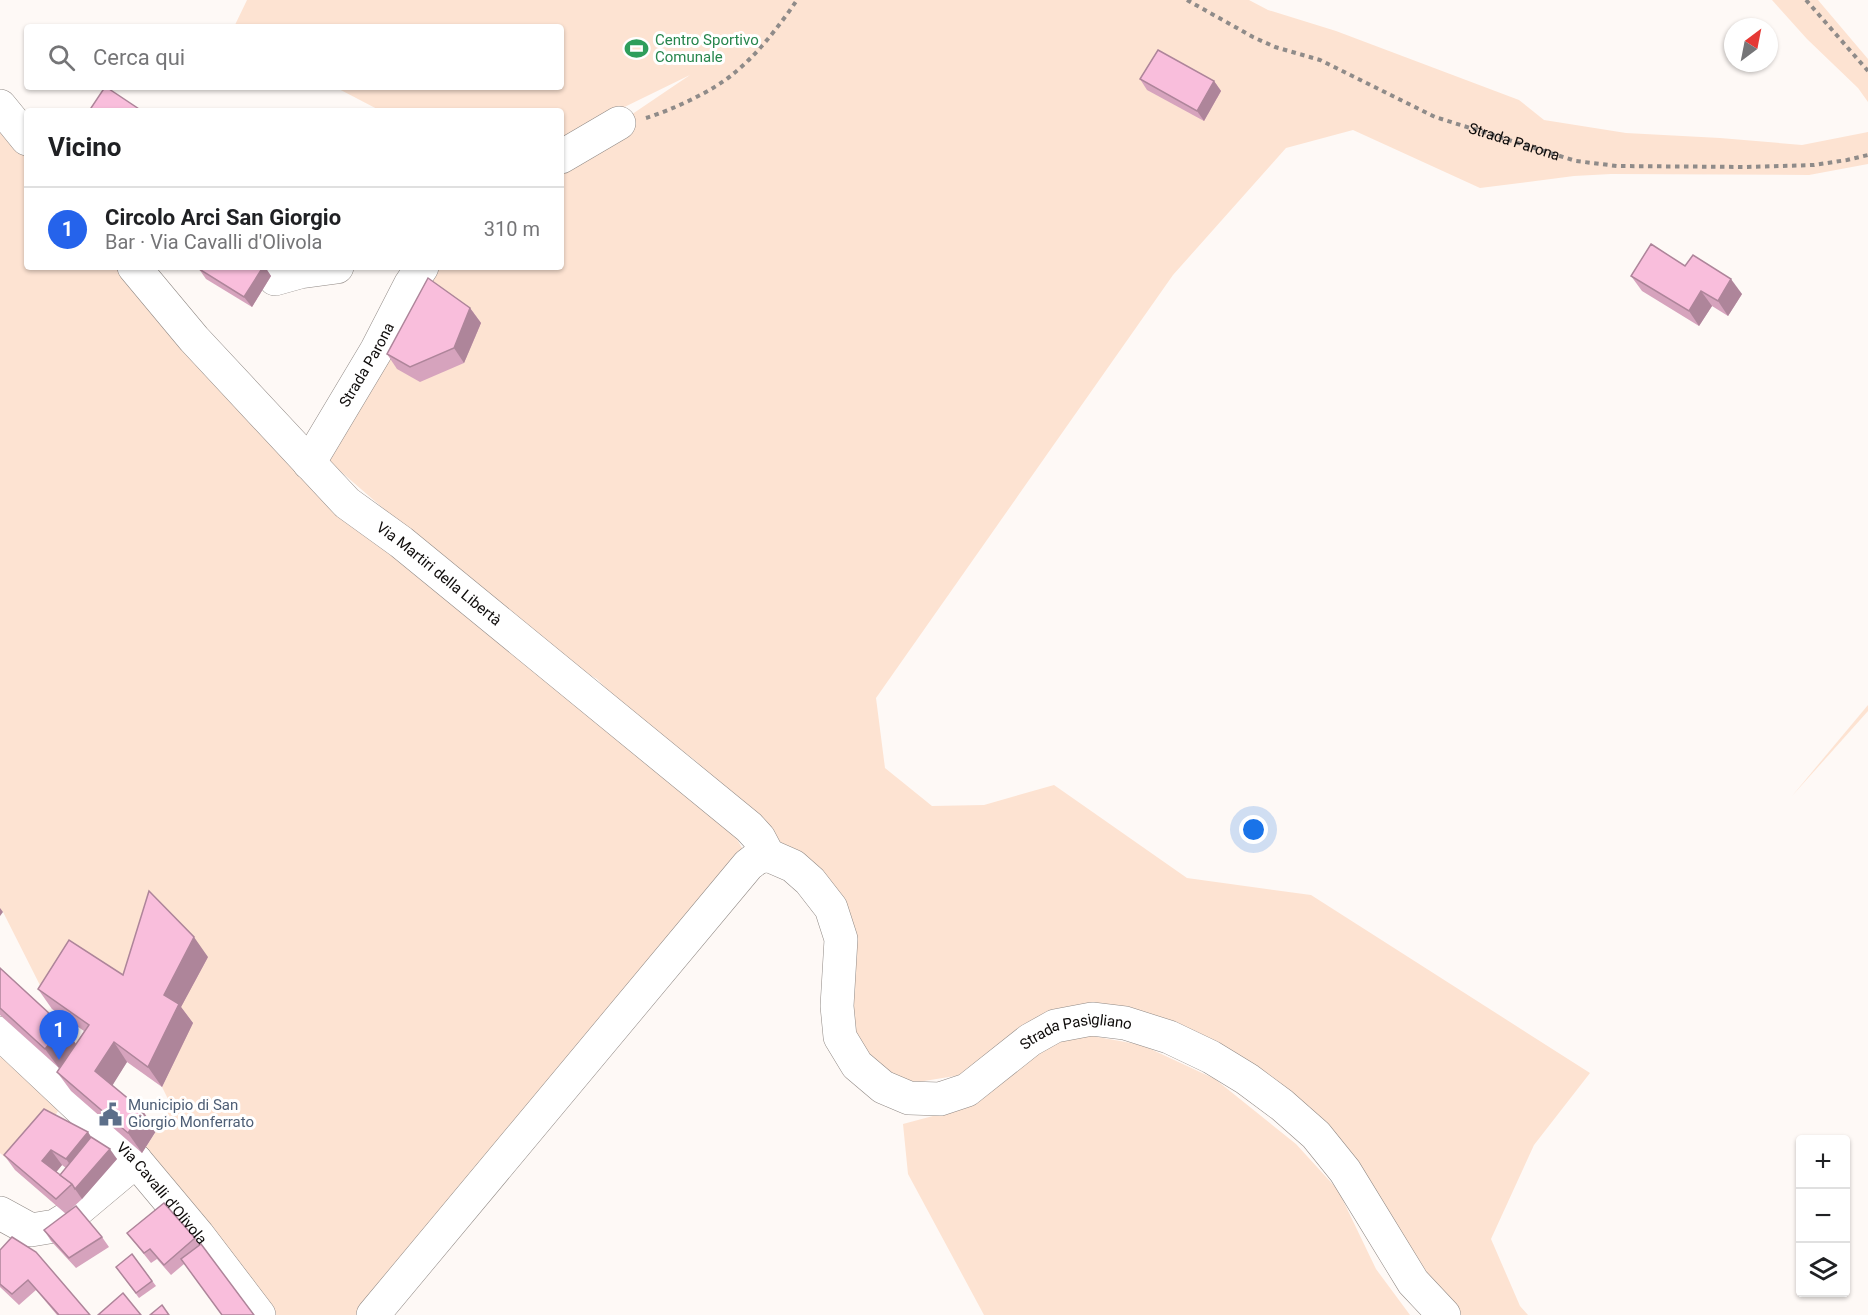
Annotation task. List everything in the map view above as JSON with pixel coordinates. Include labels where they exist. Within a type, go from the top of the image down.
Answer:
[{"type":"street","points":[[0,106],[24,135]]},
{"type":"street","points":[[564,155],[619,123]]},
{"type":"street","name":"Via Martiri della Libertà","points":[[136,270],[194,339],[347,502],[401,542],[749,827],[759,838],[768,855]]},
{"type":"street","points":[[275,279],[315,270]]},
{"type":"street","name":"Strada Parona","points":[[309,463],[376,351],[420,270]]},
{"type":"street","points":[[373,1315],[748,865],[757,858],[768,855]]},
{"type":"street","name":"Strada Pasigliano","points":[[768,855],[793,866],[810,881],[831,908],[841,939],[837,1006],[840,1037],[857,1065],[884,1087],[909,1098],[940,1099],[967,1090],[1030,1040],[1055,1026],[1092,1019],[1125,1023],[1169,1037],[1211,1057],[1247,1078],[1316,1135],[1346,1171],[1413,1282],[1444,1315]]},
{"type":"street","name":"Via Cavalli d'Olivola","points":[[0,1033],[136,1161],[198,1235],[259,1315]]},
{"type":"street","points":[[0,1213],[31,1230],[55,1226],[68,1218],[136,1161]]},
{"type":"path","points":[[619,123],[648,118],[680,104],[733,74],[755,52],[797,0]]},
{"type":"path","name":"Strada Parona","points":[[1187,0],[1253,37],[1275,47],[1320,60],[1435,117],[1576,161],[1617,166],[1746,167],[1814,165],[1868,155]]},
{"type":"path","points":[[1806,0],[1868,71]]},
{"type":"shaded area","points":[[247,0],[1249,0],[1268,10],[1336,31],[1519,100],[1544,120],[1626,133],[1802,145],[1868,132],[1868,164],[1809,175],[1611,174],[1574,176],[1480,188],[1353,130],[1286,148],[1173,275],[876,698],[885,768],[932,806],[984,805],[1054,785],[1187,878],[1311,895],[1590,1073],[1534,1145],[1491,1239],[1520,1306],[1528,1315],[1456,1315],[1267,1081],[1096,1010],[961,1075],[912,1083],[869,1061],[854,1028],[848,987],[851,920],[709,788],[697,762],[621,704],[597,679],[549,652],[324,457],[420,270],[564,270],[564,169],[619,123],[690,75],[564,137],[564,108],[375,108],[341,90],[564,90],[564,24],[235,24]]},
{"type":"shaded area","points":[[1772,0],[1818,0],[1868,59],[1868,102],[1858,88],[1807,39]]},
{"type":"shaded area","points":[[0,123],[24,151],[24,270],[126,270],[324,500],[728,823],[742,848],[737,866],[359,1315],[267,1315],[142,1153],[172,1107],[162,1087],[192,1024],[137,994],[83,959],[52,1009],[0,910]]},
{"type":"shaded area","points":[[1868,705],[1868,711],[1792,796]]},
{"type":"shaded area","points":[[1081,1034],[1142,1045],[1215,1079],[1296,1144],[1338,1190],[1376,1269],[1410,1315],[984,1315],[908,1174],[903,1124],[974,1105],[1036,1047]]},
{"type":"shaded area","points":[[4,1053],[58,1111],[52,1121],[13,1164],[0,1153],[0,1058]]},
{"type":"building","points":[[1158,50],[1214,81],[1197,111],[1140,79]]},
{"type":"building","points":[[103,90],[110,90],[138,108],[91,108]]},
{"type":"building","points":[[1651,244],[1685,266],[1693,255],[1731,279],[1718,301],[1701,291],[1689,311],[1631,276]]},
{"type":"building","points":[[201,270],[261,270],[244,297]]},
{"type":"building","points":[[428,278],[470,308],[454,348],[410,367],[387,354]]},
{"type":"building","points":[[149,891],[194,937],[164,995],[179,1004],[148,1067],[114,1042],[95,1071],[143,1111],[128,1133],[57,1072],[89,1025],[38,989],[69,940],[123,975]]},
{"type":"building","points":[[0,968],[64,1027],[45,1049],[0,1008]]},
{"type":"building","points":[[44,1109],[88,1132],[66,1159],[51,1150],[42,1161],[72,1184],[56,1199],[4,1155]]},
{"type":"building","points":[[91,1137],[110,1149],[75,1189],[60,1175]]},
{"type":"building","points":[[164,1203],[195,1238],[164,1265],[150,1249],[144,1253],[127,1233]]},
{"type":"building","points":[[76,1206],[102,1237],[69,1258],[44,1230]]},
{"type":"building","points":[[12,1237],[36,1252],[90,1315],[59,1315],[28,1280],[12,1294],[0,1284],[0,1250]]},
{"type":"building","points":[[201,1244],[254,1315],[222,1315],[181,1259]]},
{"type":"building","points":[[132,1254],[152,1281],[136,1293],[116,1267]]},
{"type":"building","points":[[123,1293],[141,1315],[98,1315]]},
{"type":"building","points":[[162,1305],[169,1315],[150,1315]]},
{"type":"place","name":"Centro Sportivo Comunale","points":[[637,49]]},
{"type":"place","name":"Circolo Arci San Giorgio","points":[[59,1060]]},
{"type":"place","name":"Municipio di San Giorgio Monferrato","points":[[110,1114]]}]
